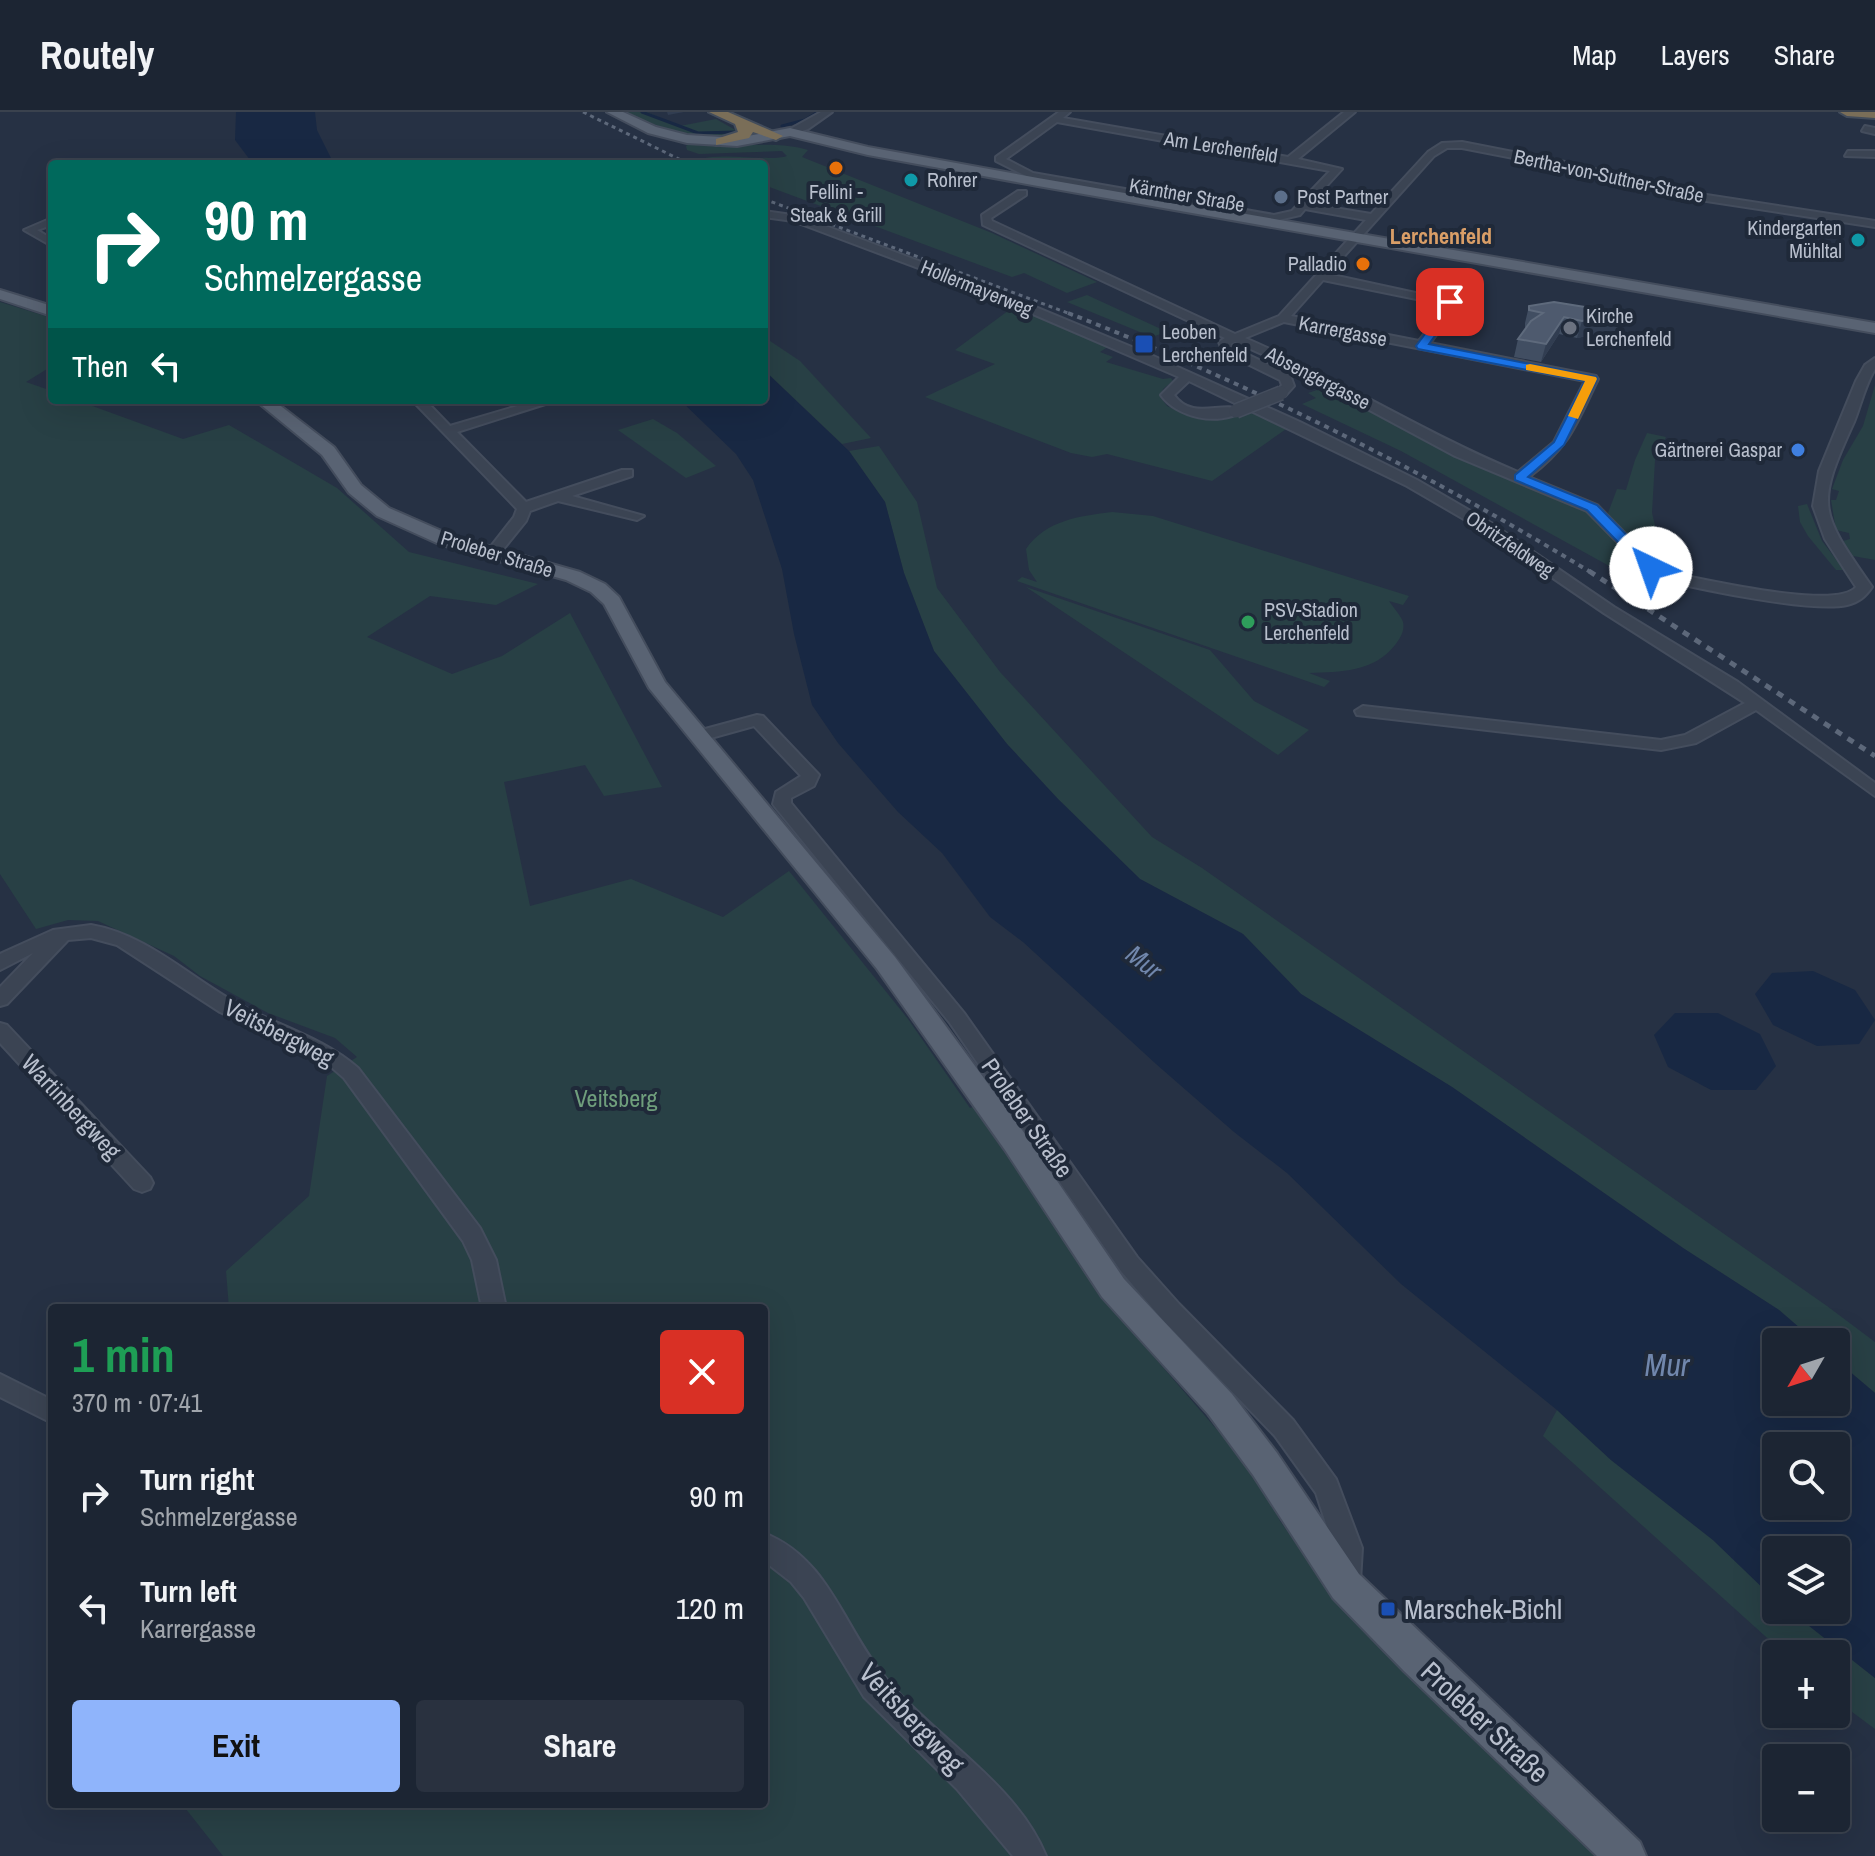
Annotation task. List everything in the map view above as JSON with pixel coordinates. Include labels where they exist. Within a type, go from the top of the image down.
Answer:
[{"type":"highway","points":[[716,112],[783,134]]},
{"type":"highway","points":[[1847,112],[1875,114]]},
{"type":"highway","points":[[721,142],[744,135],[746,131],[740,118]]},
{"type":"main road","name":"Kärntner Straße","points":[[613,112],[652,130],[687,139],[721,142],[783,134],[884,161],[1350,242],[1875,328]]},
{"type":"main road","name":"Kärntner Straße","points":[[1350,242],[1875,337]]},
{"type":"main road","points":[[0,294],[48,310]]},
{"type":"main road","name":"Proleber Straße","points":[[268,404],[328,451],[355,489],[383,512],[421,530],[492,554],[573,576],[605,594],[619,612],[656,684],[919,1006],[1113,1288],[1220,1404],[1265,1464],[1346,1586],[1417,1658],[1626,1856]]},
{"type":"street","points":[[783,134],[805,127],[827,112]]},
{"type":"street","points":[[1065,112],[999,157],[1030,175],[1274,218],[1290,217],[1305,206],[1374,218]]},
{"type":"street","points":[[1292,159],[1350,112]]},
{"type":"street","name":"Am Lerchenfeld","points":[[1055,119],[1337,169],[1305,206]]},
{"type":"street","name":"Bertha-von-Suttner-Straße","points":[[1374,218],[1431,154],[1445,145],[1457,144],[1565,165],[1700,197],[1875,224]]},
{"type":"street","points":[[1848,154],[1875,154]]},
{"type":"street","name":"Absengergasse","points":[[1022,193],[986,217],[987,223],[1163,307],[1235,337],[1460,453],[1592,508],[1651,568],[1667,577],[1812,602],[1844,601],[1857,596],[1864,587],[1831,540],[1817,502],[1826,466],[1851,413],[1863,378],[1875,362]]},
{"type":"street","name":"Hollermayerweg","points":[[768,215],[795,218],[922,265],[1186,377]]},
{"type":"street","points":[[1186,377],[1167,395],[1175,406],[1206,415],[1236,411],[1281,393],[1288,386],[1282,374],[1227,349],[1225,342],[1283,318],[1374,218]]},
{"type":"street","points":[[48,223],[29,230],[48,241]]},
{"type":"street","points":[[1320,276],[1453,304],[1422,346]]},
{"type":"street","points":[[1110,282],[1098,285],[1105,294],[1163,307]]},
{"type":"street","name":"Karrergasse","points":[[1283,318],[1592,379],[1560,443],[1552,453],[1519,478]]},
{"type":"street","name":"Obritzfeldweg","points":[[1186,377],[1295,425],[1412,483],[1486,526],[1609,610],[1757,703],[1875,791]]},
{"type":"street","points":[[422,404],[524,508]]},
{"type":"street","points":[[446,431],[538,404]]},
{"type":"street","points":[[524,508],[627,473]]},
{"type":"street","points":[[558,497],[637,516]]},
{"type":"street","points":[[492,554],[521,518],[524,508]]},
{"type":"street","points":[[1363,711],[1661,745],[1690,739],[1757,703]]},
{"type":"street","name":"Proleber Straße","points":[[700,736],[757,720],[810,775],[808,782],[782,796],[782,804],[957,1018],[1129,1264],[1170,1311],[1284,1428],[1327,1487],[1348,1548],[1346,1586]]},
{"type":"street","points":[[0,999],[65,932]]},
{"type":"street","name":"Veitsbergweg","points":[[0,963],[29,946],[65,932],[106,932],[124,940],[227,1007],[329,1054],[351,1073],[472,1235],[484,1260],[493,1304]]},
{"type":"street","name":"Wartinbergweg","points":[[0,1030],[142,1183]]},
{"type":"street","points":[[0,1385],[48,1410]]},
{"type":"street","name":"Veitsbergweg","points":[[768,1549],[801,1571],[816,1588],[869,1680],[962,1771],[1016,1833],[1031,1856]]},
{"type":"green space","points":[[626,112],[647,112],[680,126],[716,119],[739,132],[710,136],[681,133]]},
{"type":"green space","points":[[779,145],[808,150],[802,157],[992,233],[1097,282],[1067,293],[1024,273],[1012,277],[768,186],[768,160],[701,159],[787,156],[782,151],[699,154],[687,150],[686,146]]},
{"type":"green space","points":[[1087,295],[1166,332],[1152,337],[1067,302]]},
{"type":"green space","name":"Veitsberg","points":[[0,302],[48,317],[48,368],[26,382],[48,390],[48,404],[87,404],[183,439],[229,425],[337,488],[409,552],[538,584],[496,605],[430,596],[367,637],[452,674],[502,656],[570,613],[662,787],[604,796],[585,765],[504,782],[530,906],[631,879],[723,917],[789,871],[908,1019],[1115,1312],[1225,1439],[1268,1496],[1280,1521],[1314,1569],[1399,1662],[1397,1665],[1413,1681],[1417,1678],[1596,1856],[223,1856],[185,1808],[768,1808],[768,1304],[229,1304],[226,1271],[309,1196],[327,1076],[357,1057],[335,1038],[268,1013],[200,976],[174,956],[98,921],[68,920],[36,929],[0,874]]},
{"type":"green space","points":[[1016,305],[1109,346],[1100,352],[1113,357],[1106,362],[1163,379],[1171,378],[1173,381],[1163,389],[1161,398],[1167,406],[1189,416],[1218,419],[1252,411],[1289,427],[1212,481],[1107,454],[1092,457],[1071,453],[925,397],[995,364],[955,350]]},
{"type":"green space","points":[[768,340],[800,361],[871,438],[842,444],[768,374]]},
{"type":"green space","points":[[1875,385],[1875,560],[1853,556],[1843,541],[1850,539],[1849,533],[1836,530],[1831,500],[1836,500],[1839,491],[1832,489],[1843,460],[1863,426]]},
{"type":"green space","points":[[1326,387],[1585,506],[1650,570],[1678,587],[1651,589],[1401,451],[1302,404],[1316,398],[1308,393]]},
{"type":"green space","points":[[653,419],[677,433],[716,466],[686,478],[618,430]]},
{"type":"green space","points":[[1647,433],[1666,437],[1655,460],[1652,513],[1661,550],[1684,576],[1775,595],[1665,574],[1613,522],[1608,513],[1617,489],[1626,490]]},
{"type":"green space","points":[[879,446],[917,502],[937,588],[1000,672],[1152,837],[1202,868],[1875,1342],[1875,1393],[1850,1372],[1850,1328],[1800,1328],[1779,1310],[1683,1248],[1452,1087],[1301,994],[1243,934],[1140,879],[1007,744],[934,651],[904,573],[885,502],[849,451]]},
{"type":"green space","points":[[1807,504],[1822,541],[1844,570],[1836,570],[1800,522],[1798,506]]},
{"type":"green space","points":[[1112,512],[1153,516],[1409,596],[1403,605],[1389,601],[1403,622],[1402,635],[1377,661],[1356,669],[1309,673],[1330,681],[1324,687],[1017,581],[1022,577],[1037,582],[1029,570],[1026,549],[1043,532],[1064,521]]},
{"type":"green space","points":[[1026,587],[1210,650],[1254,701],[1309,730],[1278,755]]},
{"type":"green space","points":[[1557,1410],[1611,1460],[1713,1540],[1762,1587],[1762,1624],[1807,1624],[1827,1640],[1769,1640],[1543,1436]]},
{"type":"green space","points":[[1850,1658],[1875,1678],[1875,1729],[1850,1710]]},
{"type":"water","points":[[236,112],[315,112],[317,130],[332,160],[250,160],[235,140]]},
{"type":"water","name":"Mur","points":[[768,374],[849,451],[885,502],[904,573],[934,651],[1007,744],[1140,879],[1243,934],[1301,994],[1452,1087],[1683,1248],[1779,1310],[1800,1328],[1762,1328],[1762,1416],[1850,1416],[1850,1372],[1875,1393],[1875,1678],[1850,1658],[1850,1640],[1827,1640],[1807,1624],[1850,1624],[1850,1536],[1762,1536],[1762,1587],[1713,1540],[1611,1460],[1557,1410],[1401,1284],[1287,1173],[1234,1132],[1023,942],[990,917],[942,853],[898,812],[838,743],[812,705],[782,569],[753,480],[736,454],[684,404],[768,404]]},
{"type":"water","points":[[1813,971],[1855,990],[1875,1020],[1859,1044],[1817,1046],[1773,1025],[1755,994],[1772,973]]},
{"type":"water","points":[[1675,1013],[1718,1013],[1760,1034],[1776,1066],[1756,1090],[1711,1090],[1668,1067],[1654,1035]]},
{"type":"building","points":[[1554,302],[1622,313],[1582,321],[1564,317],[1546,344],[1518,339],[1531,321],[1543,313],[1529,310],[1529,306]]},
{"type":"waterway","points":[[642,112],[698,133],[738,132]]},
{"type":"waterway","points":[[782,126],[805,120],[818,112]]},
{"type":"railway","points":[[583,112],[681,160]]},
{"type":"railway","points":[[768,201],[1073,315]]},
{"type":"railway","points":[[1068,313],[1203,369],[1336,431],[1465,499],[1592,573]]},
{"type":"railway","points":[[1589,571],[1875,756]]},
{"type":"slow traffic","points":[[1530,367],[1592,379],[1574,416]]},
{"type":"place","name":"Fellini - Steak & Grill","points":[[836,168]]},
{"type":"place","name":"Rohrer","points":[[911,180]]},
{"type":"place","name":"Post Partner","points":[[1281,197]]},
{"type":"place","name":"Kindergarten Mühltal","points":[[1858,240]]},
{"type":"place","name":"Palladio","points":[[1363,264]]},
{"type":"place","name":"Kirche Lerchenfeld","points":[[1570,328]]},
{"type":"place","name":"Leoben Lerchenfeld","points":[[1144,344]]},
{"type":"place","name":"Gärtnerei Gaspar","points":[[1798,450]]},
{"type":"place","name":"PSV-Stadion Lerchenfeld","points":[[1248,622]]},
{"type":"place","name":"Marschek-Bichl","points":[[1388,1609]]},
{"type":"district","name":"Lerchenfeld","points":[[1441,236]]},
{"type":"route","points":[[1450,302],[1453,304],[1422,346],[1592,379],[1560,443],[1552,453],[1519,478],[1592,508],[1651,568]]}]
